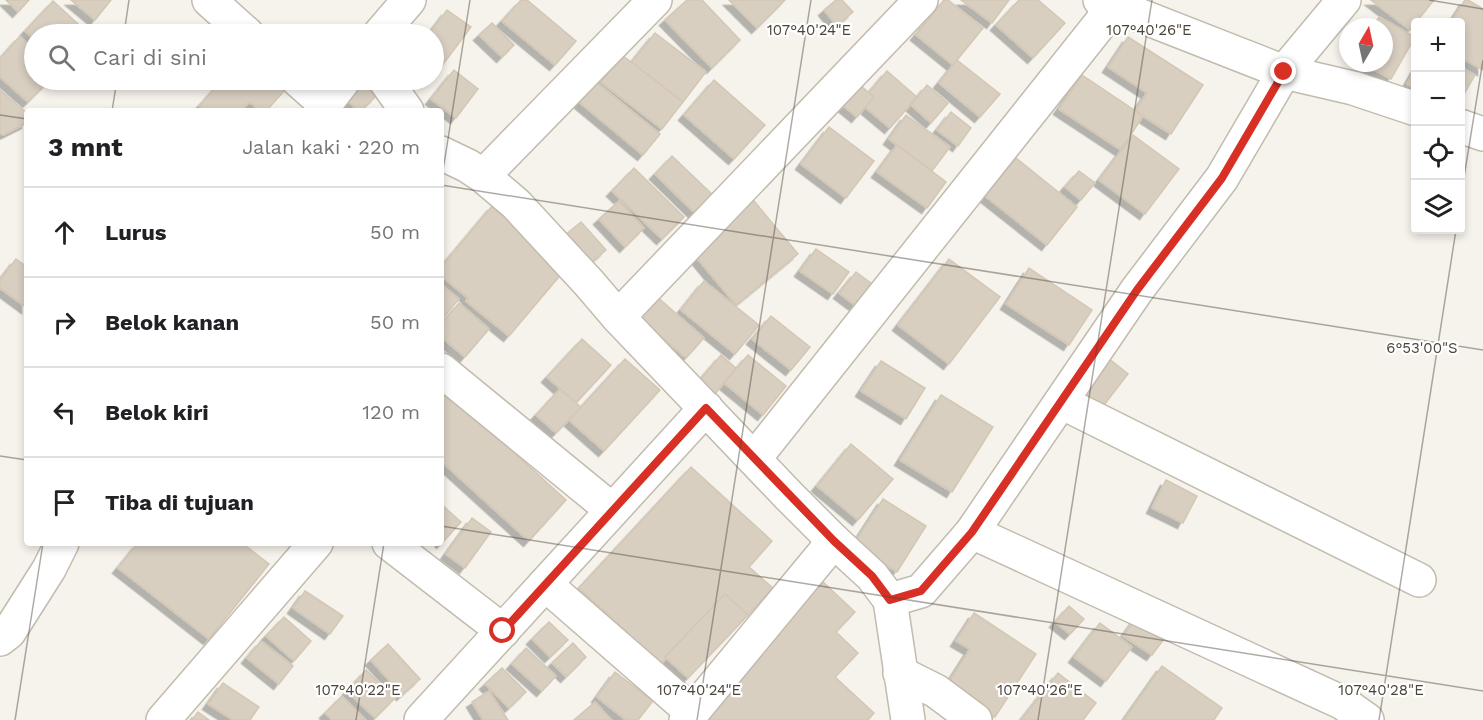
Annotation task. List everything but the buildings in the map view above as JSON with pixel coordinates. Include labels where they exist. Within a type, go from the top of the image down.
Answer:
[{"type":"street","points":[[209,0],[236,24]]},
{"type":"street","points":[[389,24],[409,0]]},
{"type":"street","points":[[483,176],[654,0]]},
{"type":"street","points":[[618,317],[921,0]]},
{"type":"street","points":[[890,600],[921,591],[972,532],[1137,290],[1222,178],[1284,72],[1344,0]]},
{"type":"street","points":[[754,459],[1111,2],[1284,72],[1353,88],[1411,107]]},
{"type":"street","points":[[316,90],[330,98]]},
{"type":"street","points":[[393,90],[405,108]]},
{"type":"street","points":[[444,154],[483,176],[516,204],[618,317],[834,541],[872,576],[890,600],[908,720]]},
{"type":"street","points":[[444,372],[612,510]]},
{"type":"street","points":[[1060,402],[1419,580]]},
{"type":"street","points":[[421,720],[706,408]]},
{"type":"street","points":[[972,532],[1343,703],[1367,720]]},
{"type":"street","points":[[544,584],[689,716],[834,541]]},
{"type":"street","points":[[0,639],[9,632],[60,546]]},
{"type":"street","points":[[163,720],[313,546]]},
{"type":"street","points":[[393,546],[503,631]]},
{"type":"street","points":[[900,673],[936,691],[975,720]]},
{"type":"route","points":[[503,631],[706,408],[789,496],[872,576],[890,600],[921,591],[972,532],[1137,290],[1222,178],[1284,72]]}]
